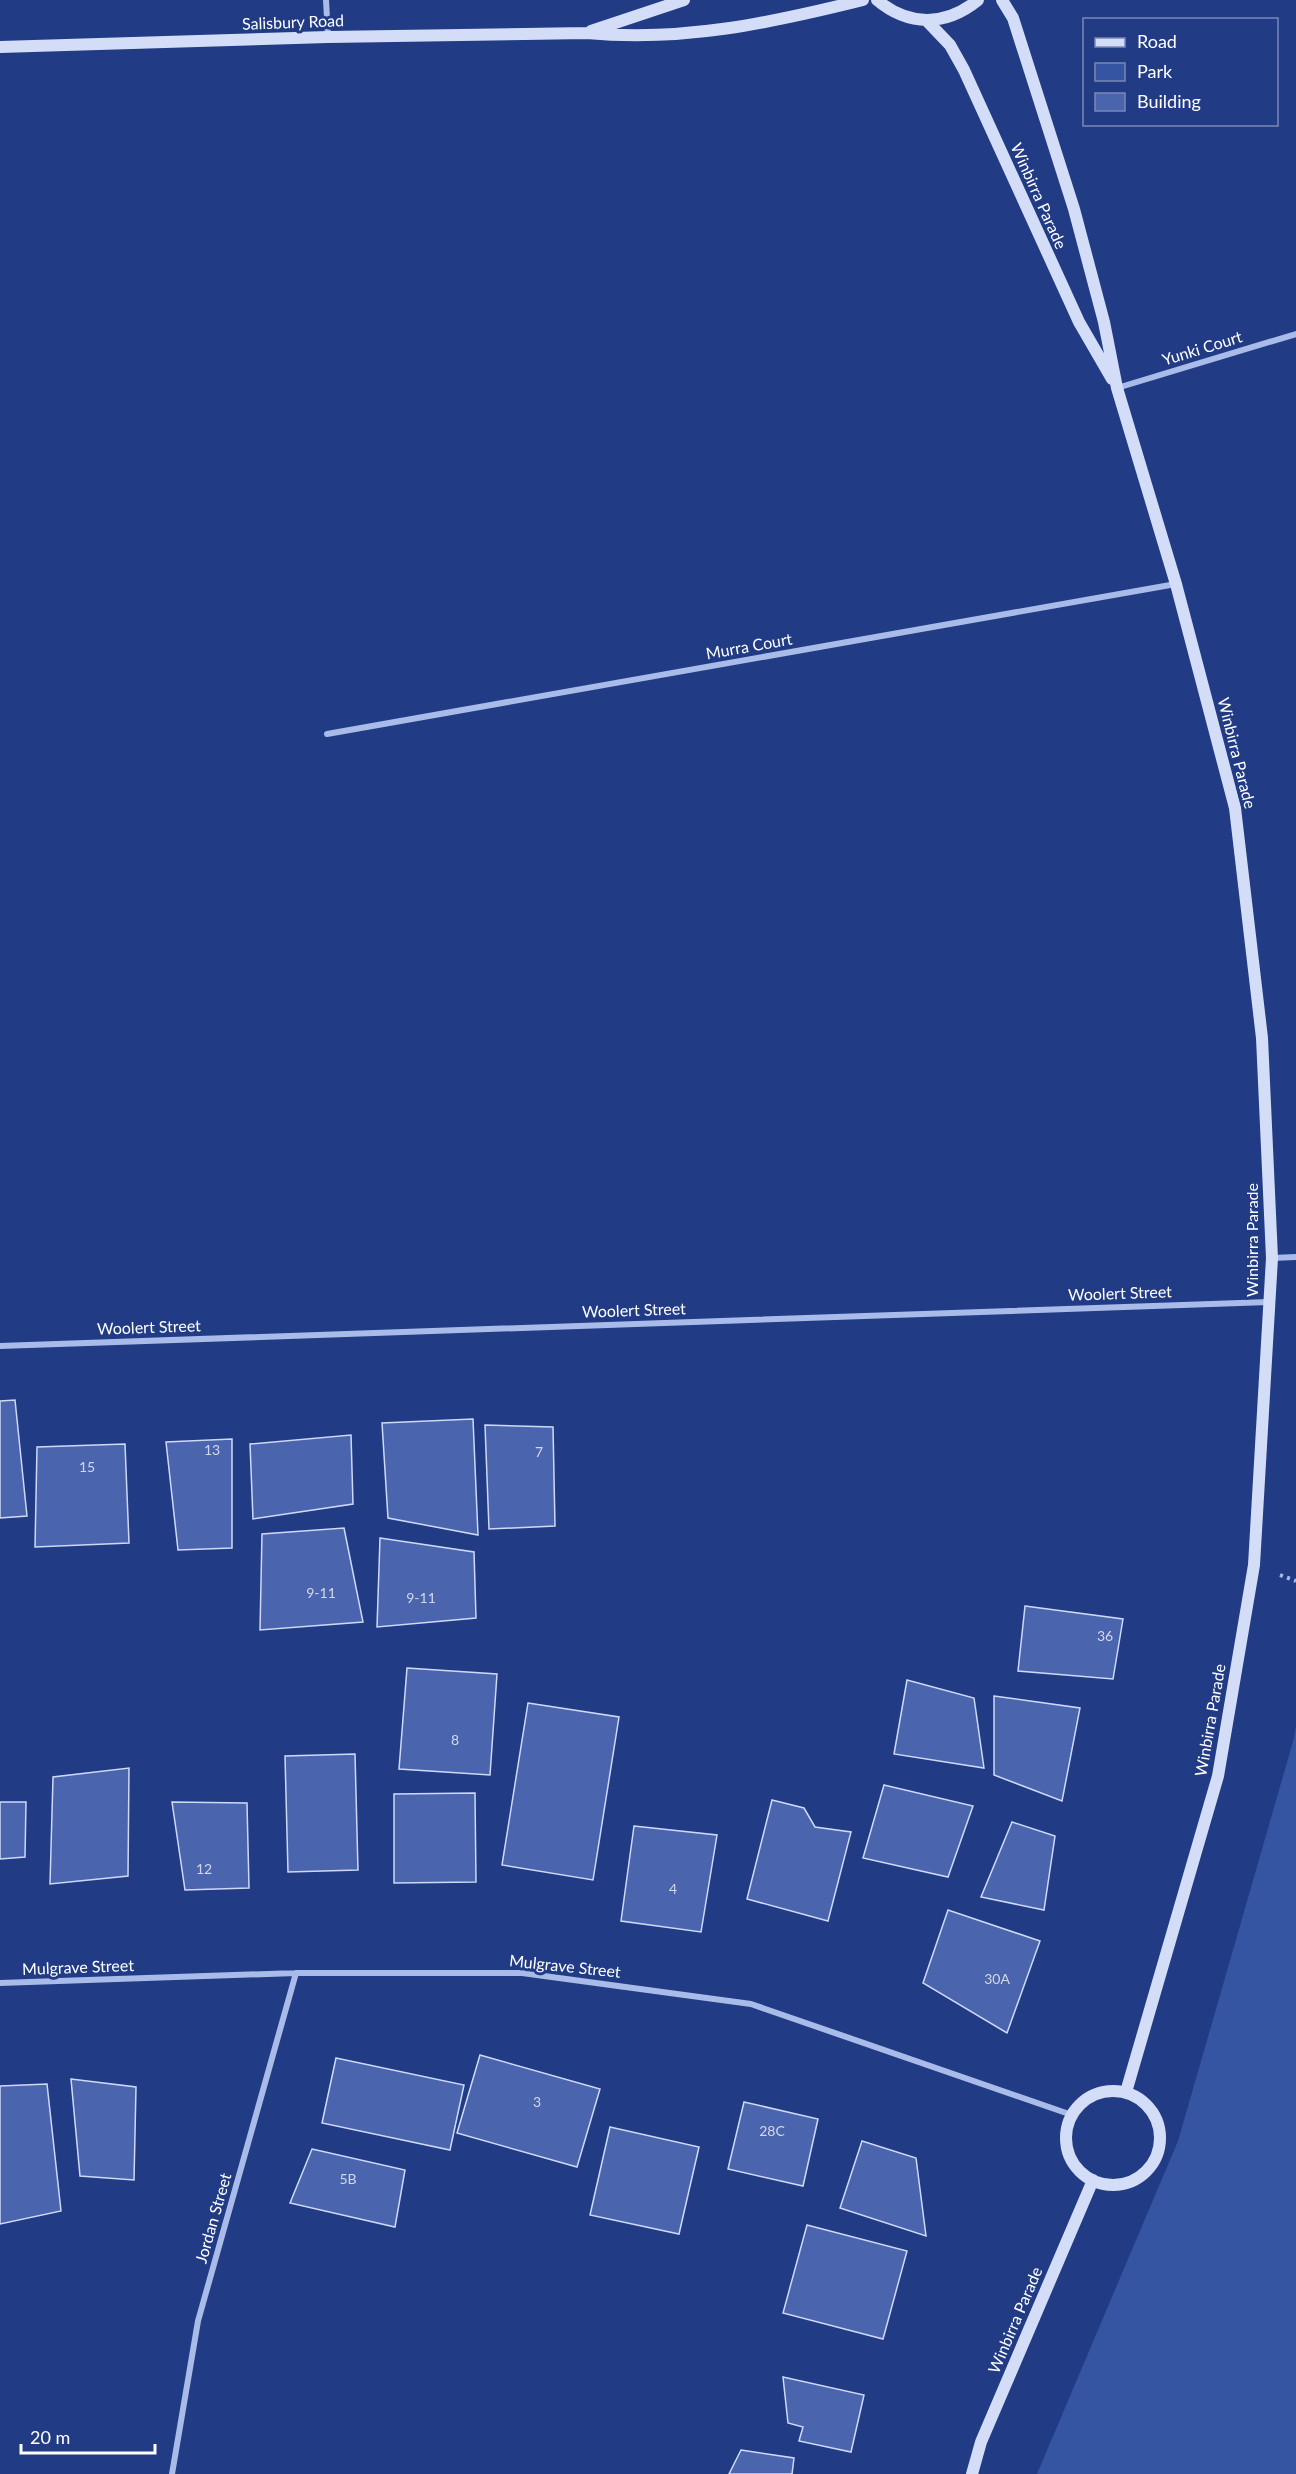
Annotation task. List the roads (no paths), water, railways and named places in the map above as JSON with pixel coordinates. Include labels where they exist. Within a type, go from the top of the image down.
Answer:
[{"type":"street","points":[[326,0],[328,37]]},
{"type":"street","name":"Salisbury Road","points":[[587,33],[684,0]]},
{"type":"street","name":"Salisbury Road","points":[[0,47],[328,37],[587,33],[629,37],[685,34],[759,24],[863,0]]},
{"type":"street","points":[[877,0],[889,10],[908,19],[928,22],[965,11],[978,0]]},
{"type":"street","name":"Winbirra Parade","points":[[1002,0],[1013,18],[1074,209],[1104,322],[1117,388],[1176,584],[1235,808],[1263,1038],[1272,1258],[1254,1565],[1218,1776],[1126,2092]]},
{"type":"street","name":"Winbirra Parade","points":[[928,22],[950,45],[964,70],[1079,322],[1117,388]]},
{"type":"street","name":"Yunki Court","points":[[1117,388],[1296,334]]},
{"type":"street","name":"Murra Court","points":[[327,734],[1176,584]]},
{"type":"street","points":[[1272,1258],[1296,1257]]},
{"type":"street","name":"Woolert Street","points":[[0,1346],[1269,1302]]},
{"type":"street","name":"Mulgrave Street","points":[[0,1983],[296,1973],[522,1973],[751,2004],[1072,2115]]},
{"type":"street","name":"Jordan Street","points":[[172,2474],[198,2321],[296,1973]]},
{"type":"street","points":[[1109,2091],[1126,2092],[1141,2099],[1153,2112],[1159,2128],[1160,2145],[1154,2161],[1143,2174],[1128,2182],[1110,2185],[1093,2180],[1080,2170],[1071,2158],[1067,2144],[1067,2129],[1072,2115],[1082,2103],[1094,2095],[1109,2091]]},
{"type":"street","name":"Winbirra Parade","points":[[972,2474],[981,2442],[1093,2180]]}]
